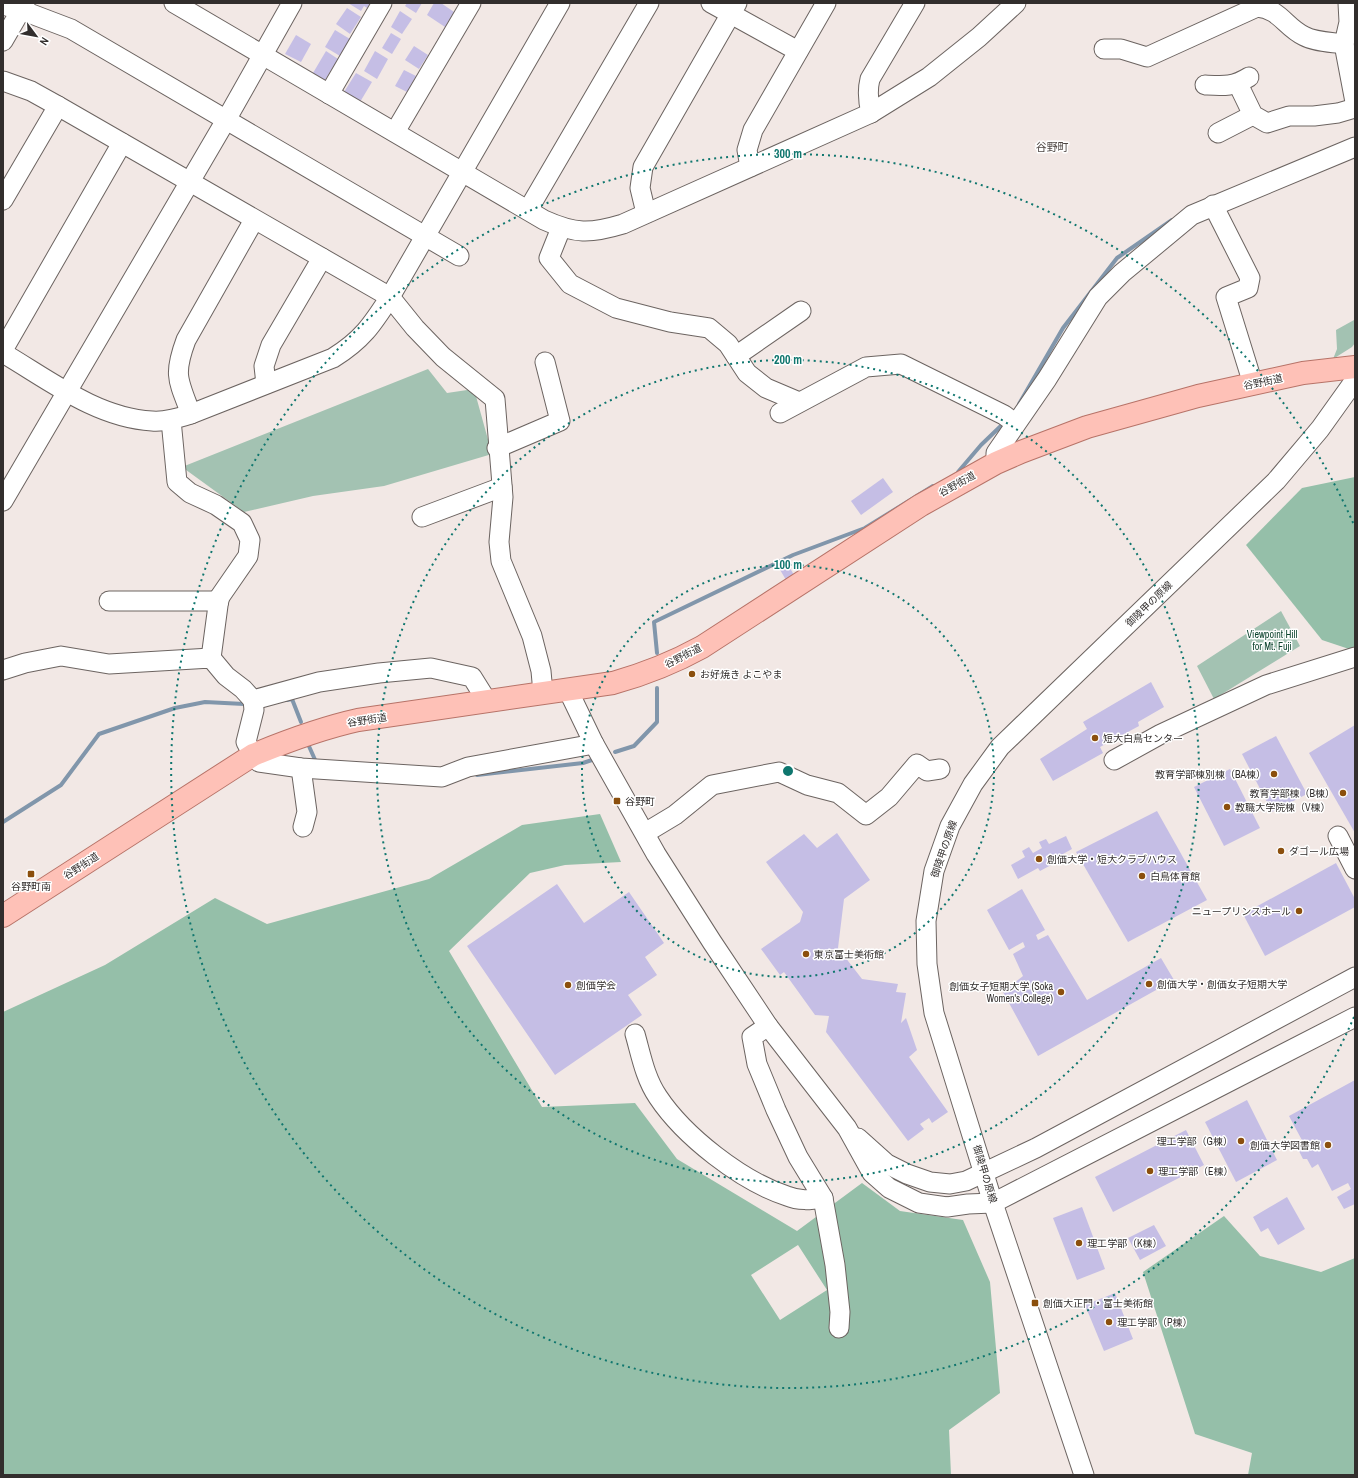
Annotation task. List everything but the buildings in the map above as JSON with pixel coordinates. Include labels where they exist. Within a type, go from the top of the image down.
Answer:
[{"type":"main road","name":"谷野街道","points":[[3,916],[253,755],[334,725],[620,681],[667,665],[684,657],[751,615],[921,504],[996,463],[1087,427],[1198,396],[1303,373],[1355,367]]},
{"type":"street","points":[[174,3],[199,9],[262,55],[528,210],[561,228],[582,232],[599,231],[623,224],[871,113],[929,77],[979,37],[1016,3]]},
{"type":"street","points":[[3,501],[226,120],[292,3]]},
{"type":"street","points":[[329,94],[382,3]]},
{"type":"street","points":[[395,132],[470,3]]},
{"type":"street","points":[[122,143],[3,351],[67,391],[98,408],[117,415],[153,421],[172,420],[191,414],[333,358],[352,347],[369,329],[390,297],[560,3]]},
{"type":"street","points":[[528,210],[649,3]]},
{"type":"street","points":[[711,3],[734,9],[798,51]]},
{"type":"street","points":[[750,168],[747,150],[753,130],[826,3]]},
{"type":"street","points":[[871,113],[868,100],[870,79],[915,3]]},
{"type":"street","points":[[1348,3],[1349,22],[1344,44],[1355,102]]},
{"type":"street","points":[[3,5],[23,6],[71,29],[459,256]]},
{"type":"street","points":[[3,41],[23,6]]},
{"type":"street","points":[[1104,49],[1121,49],[1147,57],[1257,7],[1272,10],[1302,36],[1311,39],[1344,44]]},
{"type":"street","points":[[646,213],[640,188],[643,167],[734,9]]},
{"type":"street","points":[[3,81],[31,91],[58,106],[390,297],[415,328],[443,357],[495,399],[498,426],[497,448],[503,497],[499,542],[501,561],[532,636],[541,671],[542,693]]},
{"type":"street","points":[[1205,85],[1224,86],[1244,81],[1253,115],[1267,123],[1289,116],[1314,116],[1338,113],[1355,108]]},
{"type":"street","points":[[3,200],[58,106]]},
{"type":"street","points":[[1218,133],[1253,115]]},
{"type":"street","points":[[996,463],[996,453],[1010,420],[1047,379],[1098,297],[1122,273],[1192,215],[1355,147]]},
{"type":"street","points":[[1213,205],[1250,278],[1248,288],[1226,297],[1253,384]]},
{"type":"street","points":[[191,414],[178,380],[178,361],[186,340],[254,220]]},
{"type":"street","points":[[561,228],[549,258],[570,284],[616,308],[670,322],[709,328],[728,344],[747,373],[766,388],[799,402]]},
{"type":"street","points":[[266,384],[264,366],[271,345],[322,258]]},
{"type":"street","points":[[736,356],[801,310]]},
{"type":"street","points":[[497,448],[560,421],[544,362]]},
{"type":"street","points":[[780,413],[866,367],[901,364],[1010,420]]},
{"type":"street","name":"御陵甲の原線","points":[[1084,1475],[993,1203],[985,1173],[934,1013],[927,964],[926,921],[934,871],[950,826],[973,784],[1000,747],[1276,481],[1320,429],[1355,380]]},
{"type":"street","points":[[172,420],[178,482],[190,493],[216,505],[242,523],[250,540],[248,556],[219,601],[211,658],[226,676],[243,688],[253,700],[254,710],[246,742],[253,755],[260,762],[301,768],[442,777],[449,776],[468,767],[594,744]]},
{"type":"street","points":[[422,517],[502,487]]},
{"type":"street","points":[[109,601],[219,601]]},
{"type":"street","points":[[3,670],[25,663],[60,656],[109,664],[211,658]]},
{"type":"street","points":[[1114,760],[1161,734],[1266,685],[1355,657]]},
{"type":"street","points":[[253,700],[319,682],[431,668],[472,677],[488,701]]},
{"type":"street","points":[[568,690],[594,744],[645,834],[733,976],[768,1026],[847,1128],[872,1173],[889,1188],[919,1203],[947,1207],[993,1203],[1049,1173],[1354,1021]]},
{"type":"street","points":[[645,834],[675,815],[712,786],[779,772],[807,785],[838,793],[866,815],[889,797],[917,764],[927,771],[940,769]]},
{"type":"street","points":[[301,768],[307,812],[303,827]]},
{"type":"street","points":[[1338,836],[1355,869]]},
{"type":"street","points":[[847,1128],[886,1164],[907,1174],[930,1182],[950,1184],[966,1181],[1036,1148],[1355,977]]},
{"type":"street","points":[[768,1026],[752,1037],[757,1064],[798,1157],[823,1198],[835,1265],[840,1312],[839,1328]]},
{"type":"street","points":[[635,1034],[642,1066],[657,1096],[679,1123],[726,1165],[787,1196],[805,1200],[823,1198]]},
{"type":"street","points":[[1036,1148],[1049,1173]]},
{"type":"green space","points":[[1354,320],[1355,343],[1352,347],[1333,359],[1337,349],[1336,330]]},
{"type":"green space","points":[[428,369],[447,393],[474,389],[492,454],[384,486],[313,496],[244,512],[182,467]]},
{"type":"green space","points":[[1355,477],[1355,651],[1322,640],[1246,545],[1302,488]]},
{"type":"green space","name":"Viewpoint Hill for Mt. Fuji","points":[[1281,611],[1300,646],[1214,699],[1197,666]]},
{"type":"green space","points":[[600,814],[621,862],[565,865],[530,873],[449,951],[542,1107],[635,1103],[677,1159],[797,1231],[862,1183],[900,1211],[963,1220],[990,1282],[1000,1393],[949,1430],[951,1475],[3,1475],[3,1012],[105,965],[215,898],[267,924],[429,879],[522,825]],"holes":[[[798,1245],[827,1290],[780,1320],[751,1275]]]},
{"type":"green space","points":[[1224,1216],[1260,1256],[1321,1272],[1355,1258],[1355,1475],[1248,1475],[1252,1453],[1195,1434],[1143,1272]]},
{"type":"waterway","points":[[1019,404],[1063,328],[1117,258],[1172,220]]},
{"type":"waterway","points":[[958,472],[981,445],[1005,422]]},
{"type":"waterway","points":[[657,653],[654,622],[793,555],[865,528],[933,486]]},
{"type":"waterway","points":[[615,752],[634,746],[657,722],[657,688]]},
{"type":"waterway","points":[[287,700],[292,699],[301,722]]},
{"type":"waterway","points":[[3,822],[61,785],[99,734],[175,708],[205,702],[244,704]]},
{"type":"waterway","points":[[308,744],[317,762]]},
{"type":"waterway","points":[[477,775],[583,763],[592,760]]},
{"type":"place","name":"お好焼き よこやま","points":[[692,674]]},
{"type":"place","name":"短大白鳥センター","points":[[1095,738]]},
{"type":"place","name":"教育学部棟別棟（BA棟）","points":[[1274,774]]},
{"type":"place","name":"教育学部棟（B棟）","points":[[1343,793]]},
{"type":"place","name":"谷野町","points":[[617,801]]},
{"type":"place","name":"教職大学院棟（V棟）","points":[[1227,807]]},
{"type":"place","name":"ダゴール広場","points":[[1281,851]]},
{"type":"place","name":"創価大学・短大クラブハウス","points":[[1039,859]]},
{"type":"place","name":"谷野町南","points":[[31,874]]},
{"type":"place","name":"白鳥体育館","points":[[1142,876]]},
{"type":"place","name":"ニュープリンスホール","points":[[1299,911]]},
{"type":"place","name":"東京富士美術館","points":[[806,954]]},
{"type":"place","name":"創価大学・創価女子短期大学","points":[[1149,984]]},
{"type":"place","name":"創価学会","points":[[568,985]]},
{"type":"place","name":"創価女子短期大学 (Soka Women's College)","points":[[1061,992]]},
{"type":"place","name":"理工学部（G棟）","points":[[1241,1141]]},
{"type":"place","name":"創価大学図書館","points":[[1328,1145]]},
{"type":"place","name":"理工学部（E棟）","points":[[1150,1171]]},
{"type":"place","name":"理工学部（K棟）","points":[[1079,1243]]},
{"type":"place","name":"創価大正門・富士美術館","points":[[1035,1303]]},
{"type":"place","name":"理工学部（P棟）","points":[[1109,1322]]},
{"type":"district","name":"谷野町","points":[[1052,147]]}]
